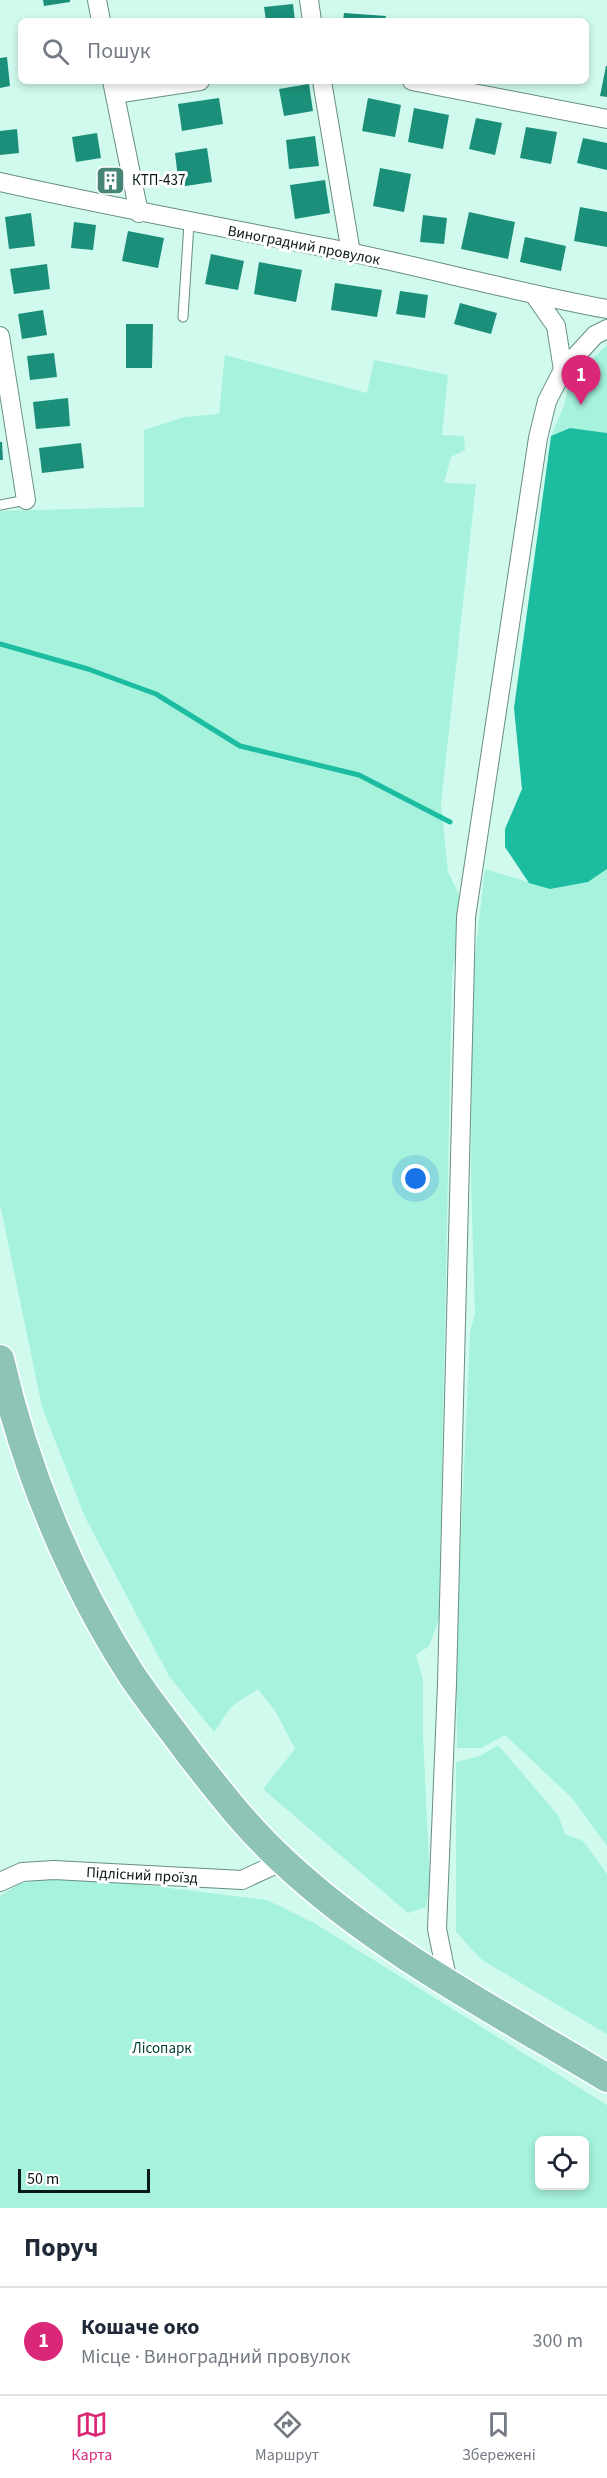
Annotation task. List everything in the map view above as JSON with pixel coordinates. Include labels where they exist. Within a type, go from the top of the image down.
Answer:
[{"type":"main road","points":[[0,1359],[43,1503],[98,1616],[131,1674],[216,1788],[283,1861],[379,1936],[448,1983],[607,2078]]},
{"type":"street","points":[[97,0],[100,18]]},
{"type":"street","points":[[309,0],[312,18]]},
{"type":"street","points":[[139,213],[114,88],[163,84]]},
{"type":"street","points":[[323,84],[351,253]]},
{"type":"street","points":[[427,84],[607,119]]},
{"type":"street","name":"Виноградний провулок","points":[[0,182],[139,213],[351,253],[535,296],[607,309]]},
{"type":"street","points":[[535,296],[556,326],[563,370]]},
{"type":"street","points":[[448,1983],[437,1929],[447,1684],[466,917],[538,438],[547,401],[563,370],[595,335],[607,329]]},
{"type":"street","points":[[0,336],[26,500]]},
{"type":"street","name":"Підлісний проїзд","points":[[0,1882],[22,1872],[54,1870],[242,1880],[283,1861]]},
{"type":"lane","points":[[183,317],[189,223]]},
{"type":"lane","points":[[0,505],[26,500]]},
{"type":"green space","points":[[607,345],[607,433],[570,428],[551,436],[564,406],[570,380]]},
{"type":"green space","points":[[225,355],[367,393],[374,360],[448,375],[442,435],[464,436],[465,450],[451,457],[444,483],[476,484],[441,803],[448,872],[463,902],[452,975],[439,1619],[429,1646],[416,1655],[423,1680],[423,1735],[430,1885],[426,1907],[408,1913],[263,1789],[295,1749],[276,1712],[258,1689],[231,1707],[214,1732],[169,1676],[85,1517],[42,1407],[0,1204],[0,511],[144,507],[144,430],[185,417],[219,414]]},
{"type":"green space","points":[[485,869],[550,889],[588,882],[607,869],[607,1846],[572,1798],[505,1735],[481,1748],[457,1748],[456,1652],[470,1331],[475,1314],[471,1180],[472,982]]},
{"type":"green space","points":[[498,1745],[558,1815],[565,1834],[583,1841],[607,1874],[607,2034],[482,1960],[456,1932],[456,1762],[480,1756]]},
{"type":"green space","name":"Лісопарк","points":[[65,1875],[267,1900],[314,1923],[607,2105],[607,2208],[0,2208],[0,1896],[19,1884]]},
{"type":"shaded area","points":[[570,428],[607,433],[607,869],[588,882],[550,889],[529,883],[505,847],[505,829],[522,789],[514,708],[551,436]]},
{"type":"building","points":[[43,0],[70,0],[70,2],[44,6]]},
{"type":"building","points":[[293,4],[295,18],[266,18],[264,7]]},
{"type":"building","points":[[344,13],[386,16],[386,18],[343,18]]},
{"type":"building","points":[[7,57],[10,86],[0,88],[0,58]]},
{"type":"building","points":[[607,66],[607,97],[600,96]]},
{"type":"building","points":[[309,84],[313,111],[284,116],[279,89]]},
{"type":"building","points":[[219,98],[223,124],[182,131],[178,104]]},
{"type":"building","points":[[368,98],[401,105],[395,137],[362,131]]},
{"type":"building","points":[[414,108],[449,115],[443,149],[408,142]]},
{"type":"building","points":[[476,118],[502,123],[495,155],[469,149]]},
{"type":"building","points":[[526,127],[557,132],[551,164],[520,158]]},
{"type":"building","points":[[17,129],[19,153],[0,155],[0,131]]},
{"type":"building","points":[[97,133],[101,158],[76,162],[72,137]]},
{"type":"building","points":[[315,136],[319,166],[289,169],[286,140]]},
{"type":"building","points":[[583,138],[607,143],[607,170],[577,163]]},
{"type":"building","points":[[207,148],[212,182],[179,187],[175,153]]},
{"type":"building","points":[[380,168],[411,174],[404,212],[373,206]]},
{"type":"building","name":"КТП-437","points":[[107,177],[115,177],[115,184],[107,183]]},
{"type":"building","points":[[325,180],[330,213],[295,219],[290,185]]},
{"type":"building","points":[[580,207],[607,212],[607,247],[574,241]]},
{"type":"building","points":[[469,212],[515,222],[508,259],[461,249]]},
{"type":"building","points":[[31,213],[35,246],[9,249],[5,217]]},
{"type":"building","points":[[423,215],[447,218],[444,244],[420,242]]},
{"type":"building","points":[[74,222],[96,225],[93,250],[71,248]]},
{"type":"building","points":[[128,231],[164,238],[158,268],[122,261]]},
{"type":"building","points":[[525,237],[566,246],[561,271],[520,262]]},
{"type":"building","points":[[211,254],[244,261],[238,290],[205,284]]},
{"type":"building","points":[[259,262],[302,270],[296,302],[254,294]]},
{"type":"building","points":[[47,264],[50,289],[14,294],[10,269]]},
{"type":"building","points":[[335,283],[382,290],[377,317],[331,310]]},
{"type":"building","points":[[400,291],[428,295],[425,318],[396,314]]},
{"type":"building","points":[[460,303],[497,313],[491,334],[454,324]]},
{"type":"building","points":[[43,310],[47,335],[22,339],[18,314]]},
{"type":"building","points":[[126,324],[153,324],[152,368],[126,368]]},
{"type":"building","points":[[54,353],[57,377],[30,380],[27,356]]},
{"type":"building","points":[[68,398],[70,426],[36,429],[33,402]]},
{"type":"building","points":[[0,442],[2,442],[3,460],[0,460]]},
{"type":"building","points":[[81,443],[84,468],[42,473],[39,448]]},
{"type":"waterway","points":[[0,644],[88,669],[156,694],[240,746],[359,775],[450,822]]},
{"type":"place","name":"КТП-437","points":[[111,180]]},
{"type":"place","name":"Кошаче око","points":[[581,405]]}]
